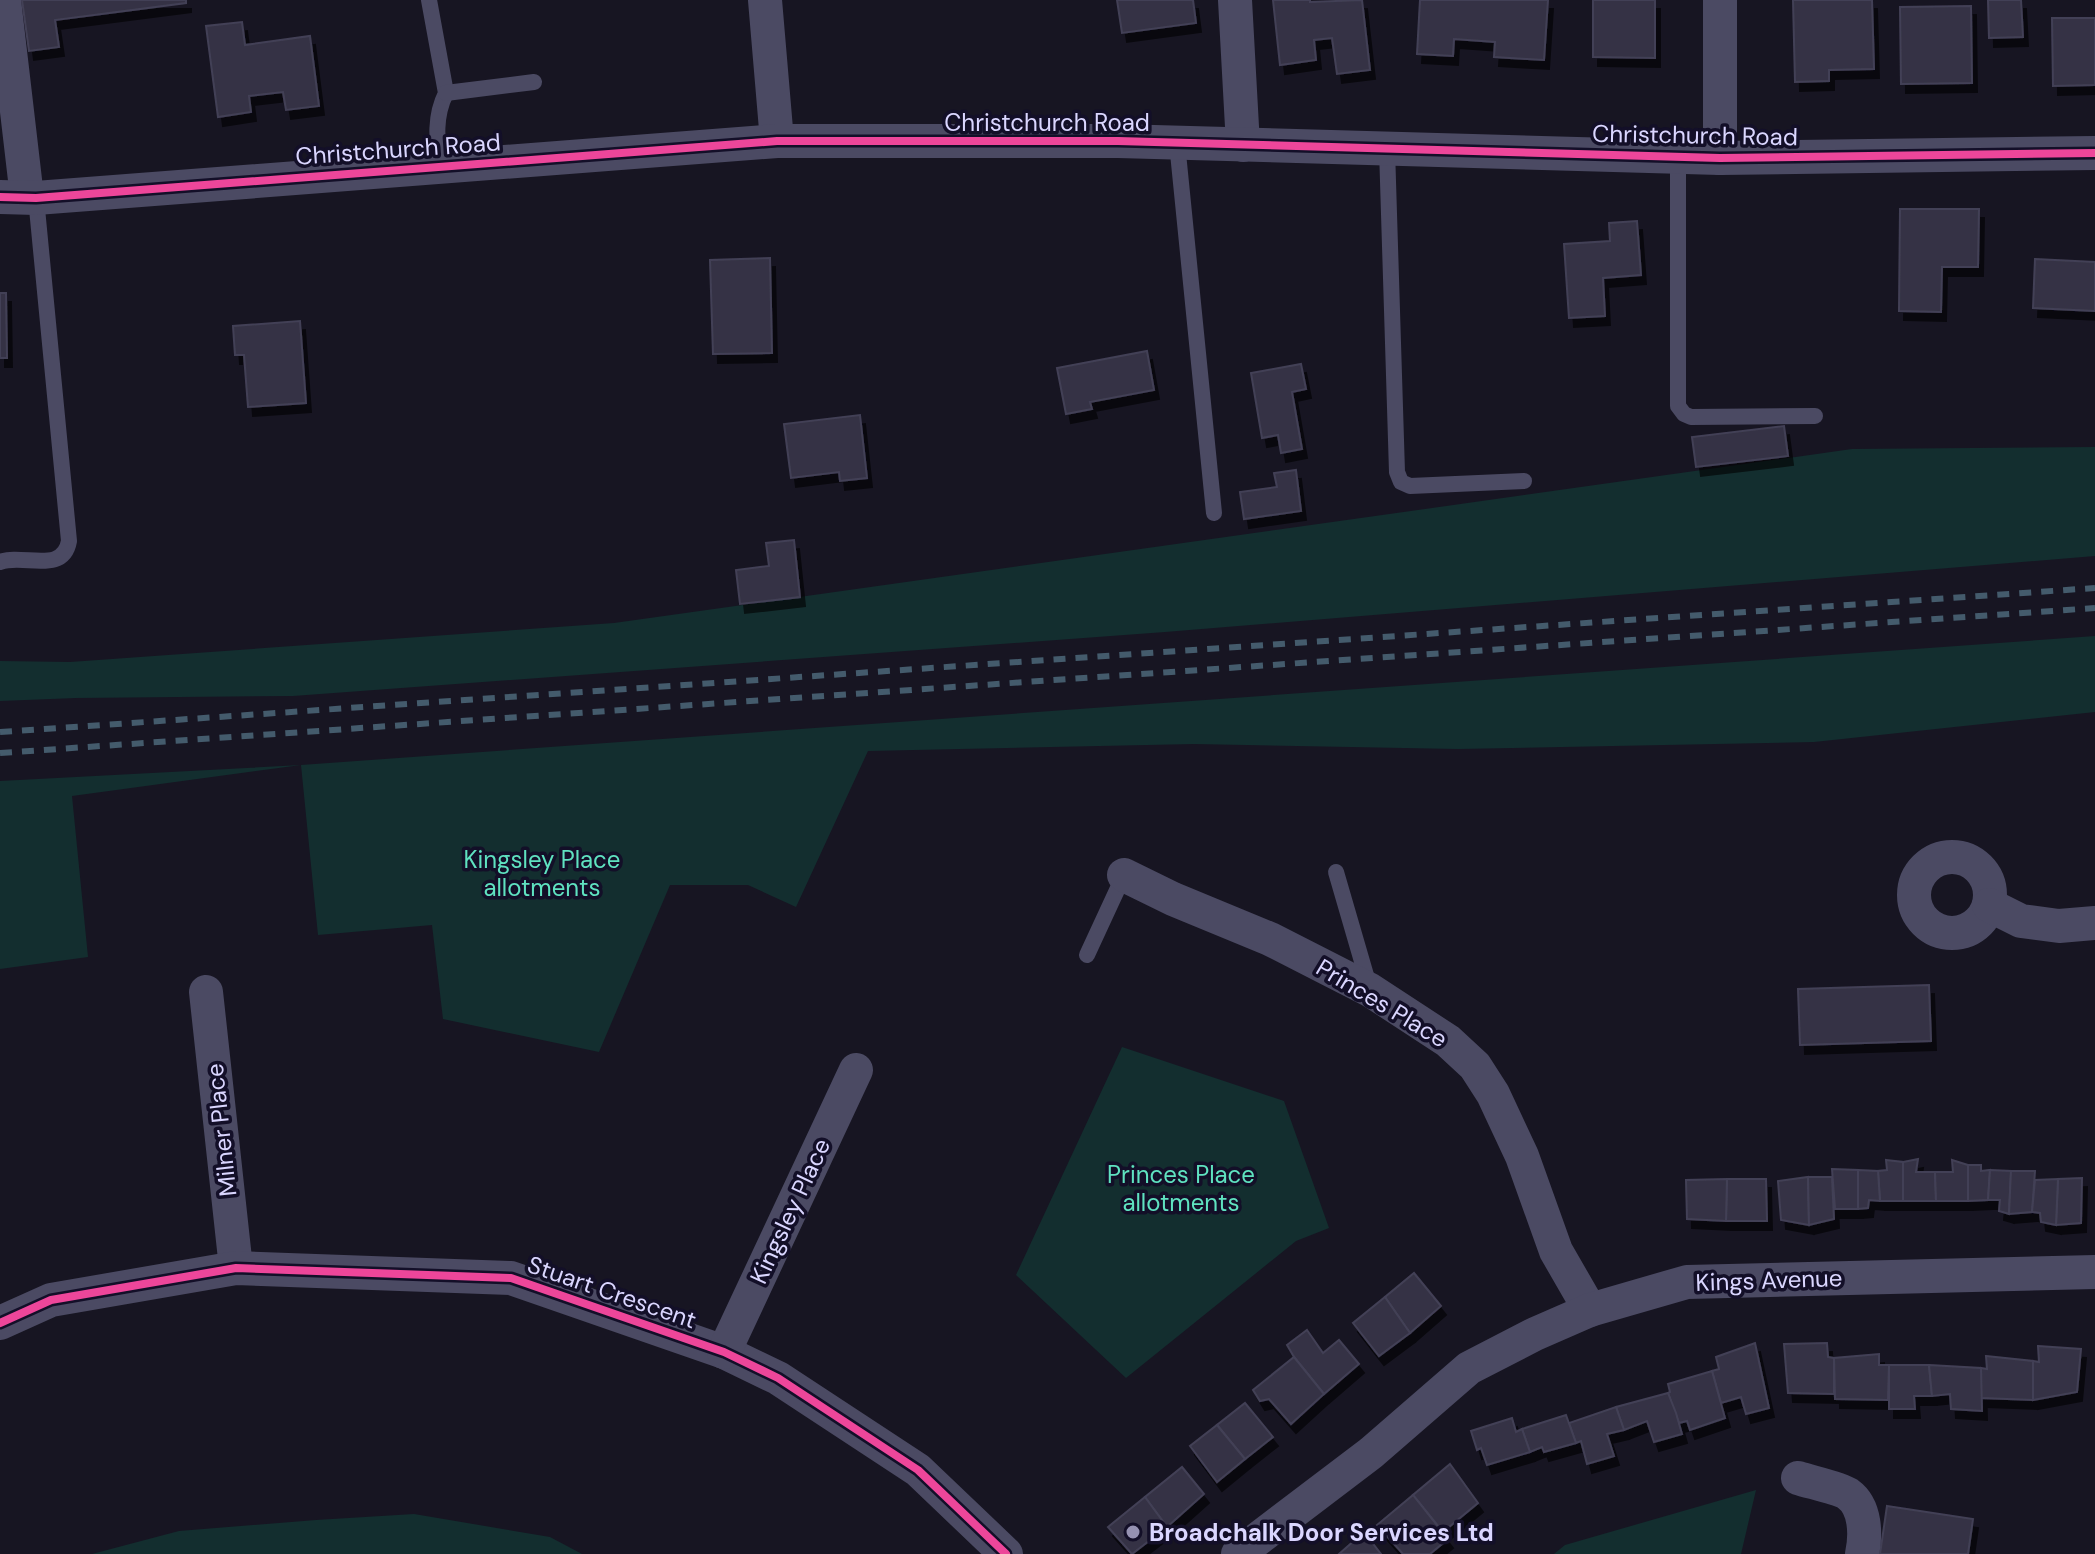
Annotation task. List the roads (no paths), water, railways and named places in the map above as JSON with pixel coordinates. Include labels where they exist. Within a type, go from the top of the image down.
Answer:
[{"type":"street","points":[[4,0],[21,198]]},
{"type":"street","points":[[765,0],[777,141]]},
{"type":"street","points":[[1235,0],[1243,145]]},
{"type":"street","points":[[1720,0],[1720,158]]},
{"type":"street","name":"Christchurch Road","points":[[21,198],[777,141],[1177,143],[1720,158],[2095,153]]},
{"type":"street","name":"Princes Place","points":[[1124,875],[1270,939],[1370,990],[1448,1041],[1475,1066],[1493,1094],[1522,1156],[1556,1251],[1590,1310]]},
{"type":"street","points":[[1989,905],[2021,921],[2059,926],[2095,923]]},
{"type":"street","name":"Milner Place","points":[[206,992],[236,1268]]},
{"type":"street","name":"Kingsley Place","points":[[724,1352],[856,1070]]},
{"type":"street","name":"Stuart Crescent","points":[[0,1323],[51,1300],[236,1268],[511,1278],[724,1352],[778,1378],[918,1470],[1006,1554]]},
{"type":"street","name":"Kings Avenue","points":[[1238,1554],[1371,1453],[1469,1368],[1590,1310],[1687,1282],[2095,1272]]},
{"type":"street","points":[[1798,1478],[1847,1493],[1859,1509],[1864,1523],[1866,1537],[1862,1554]]},
{"type":"lane","points":[[429,0],[446,93],[440,106],[436,133],[440,166]]},
{"type":"lane","points":[[446,93],[534,82]]},
{"type":"lane","points":[[1177,143],[1214,513]]},
{"type":"lane","points":[[1387,149],[1397,472],[1401,482],[1410,486],[1524,481]]},
{"type":"lane","points":[[1678,156],[1678,406],[1691,417],[1815,416]]},
{"type":"lane","points":[[0,562],[8,559],[52,561],[68,551],[69,541],[21,198]]},
{"type":"lane","points":[[1336,872],[1370,990]]},
{"type":"lane","points":[[1087,955],[1124,875]]},
{"type":"railway","points":[[0,732],[2095,588]]},
{"type":"railway","points":[[0,753],[2095,608]]},
{"type":"place","name":"Broadchalk Door Services Ltd","points":[[1133,1532]]},
{"type":"park label","name":"Kingsley Place allotments","points":[[542,873]]},
{"type":"park label","name":"Princes Place allotments","points":[[1181,1188]]}]
